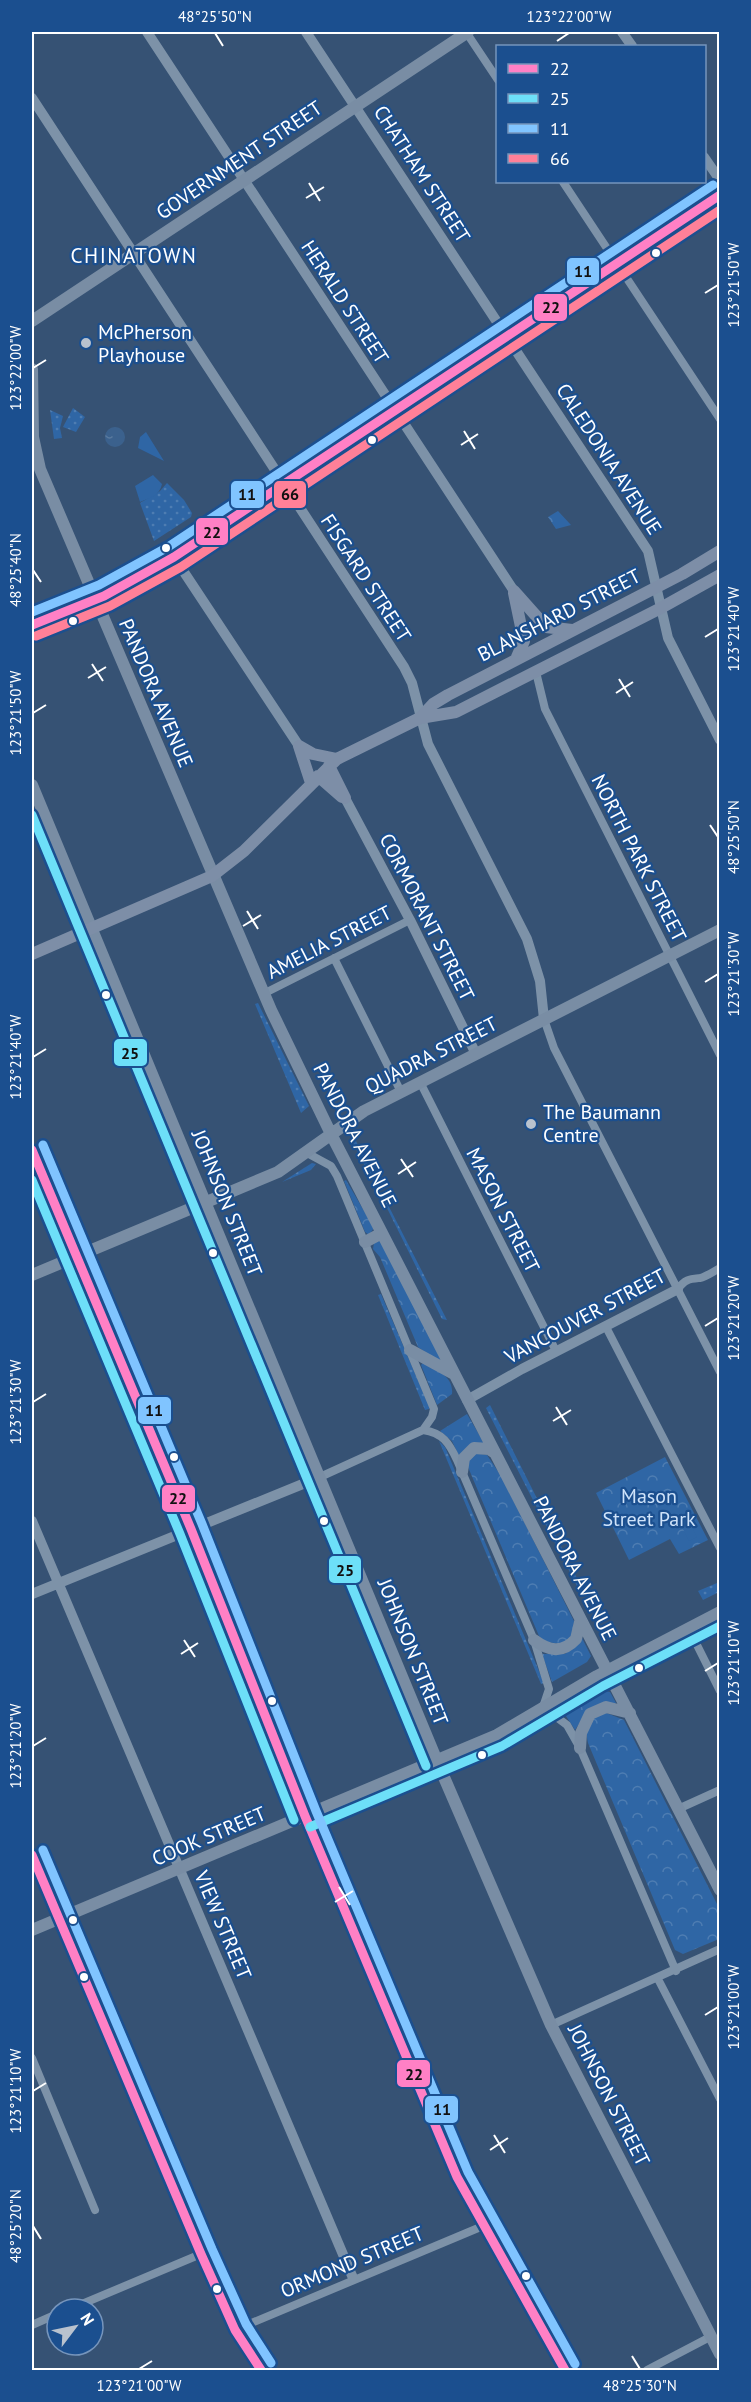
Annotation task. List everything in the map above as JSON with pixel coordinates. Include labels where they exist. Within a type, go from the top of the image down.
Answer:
[{"type":"main road","name":"GOVERNMENT STREET","points":[[32,321],[467,32]]},
{"type":"main road","points":[[32,625],[96,599],[174,557],[618,265],[720,195]]},
{"type":"main road","name":"PANDORA AVENUE","points":[[32,369],[36,471],[96,599],[264,994],[331,1134],[720,1890]]},
{"type":"main road","name":"BLANSHARD STREET","points":[[32,954],[212,876],[244,851],[314,779],[333,763],[420,718],[433,704],[517,657],[656,588],[720,551]]},
{"type":"main road","name":"BLANSHARD STREET","points":[[420,718],[438,717],[456,712],[659,609],[720,575]]},
{"type":"main road","points":[[514,591],[546,627],[572,630]]},
{"type":"main road","points":[[514,591],[524,640],[517,657]]},
{"type":"main road","points":[[299,746],[333,763],[345,798]]},
{"type":"main road","points":[[299,746],[314,779],[345,798]]},
{"type":"main road","name":"JOHNSON STREET","points":[[32,785],[436,1761],[551,2025],[720,2354]]},
{"type":"main road","name":"QUADRA STREET","points":[[32,1275],[278,1172],[307,1153],[351,1118],[720,930]]},
{"type":"main road","points":[[32,1150],[191,1529],[305,1816],[454,2170],[483,2226],[565,2370]]},
{"type":"main road","points":[[365,1242],[382,1233]]},
{"type":"main road","points":[[410,1350],[454,1374]]},
{"type":"main road","points":[[462,1472],[464,1458],[474,1448],[489,1449],[495,1453]]},
{"type":"main road","name":"COOK STREET","points":[[32,1930],[497,1735],[606,1670],[720,1612]]},
{"type":"main road","points":[[534,1640],[546,1649],[562,1649],[576,1640],[580,1621]]},
{"type":"main road","points":[[580,1748],[585,1721],[590,1714],[606,1707],[630,1713]]},
{"type":"main road","points":[[32,1855],[201,2254],[235,2330],[261,2370]]},
{"type":"street","name":"HERALD STREET","points":[[147,32],[514,591]]},
{"type":"street","name":"CHATHAM STREET","points":[[306,32],[507,336]]},
{"type":"street","points":[[467,32],[496,77]]},
{"type":"street","points":[[622,32],[631,45]]},
{"type":"street","name":"FISGARD STREET","points":[[32,98],[404,667],[412,683],[429,744],[527,939],[540,981],[544,1019]]},
{"type":"street","points":[[706,159],[720,180]]},
{"type":"street","points":[[565,183],[720,419]]},
{"type":"street","name":"CALEDONIA AVENUE","points":[[507,336],[648,551],[659,609],[668,638],[720,740]]},
{"type":"street","points":[[174,557],[299,746]]},
{"type":"street","name":"NORTH PARK STREET","points":[[536,672],[545,709],[720,1055]]},
{"type":"street","name":"CORMORANT STREET","points":[[345,798],[410,920],[476,1054]]},
{"type":"street","name":"AMELIA STREET","points":[[264,994],[410,920]]},
{"type":"street","points":[[334,958],[401,1092]]},
{"type":"street","points":[[544,1019],[554,1048],[720,1372]]},
{"type":"street","name":"MASON STREET","points":[[420,1082],[556,1351]]},
{"type":"street","name":"PANDORA AVENUE","points":[[307,1153],[331,1166],[365,1242],[434,1409],[432,1417],[423,1430]]},
{"type":"street","name":"VANCOUVER STREET","points":[[467,1400],[556,1351],[678,1289],[684,1281],[694,1277],[700,1278],[720,1268]]},
{"type":"street","points":[[606,1327],[720,1548]]},
{"type":"street","points":[[32,1594],[320,1477],[423,1430],[440,1435],[446,1440],[462,1472],[534,1640],[549,1689],[543,1707],[567,1725],[580,1748],[676,1971]]},
{"type":"street","name":"VIEW STREET","points":[[32,1521],[353,2278]]},
{"type":"street","points":[[688,1627],[720,1691]]},
{"type":"street","points":[[678,1809],[720,1790]]},
{"type":"street","points":[[551,2025],[720,1950]]},
{"type":"street","points":[[658,1979],[720,2098]]},
{"type":"street","points":[[32,2058],[95,2210]]},
{"type":"street","name":"ORMOND STREET","points":[[235,2330],[353,2278],[483,2226]]},
{"type":"street","points":[[99,2297],[201,2254]]},
{"type":"street","points":[[647,2370],[710,2337]]},
{"type":"green space","points":[[73,408],[85,417],[76,432],[63,427]]},
{"type":"green space","points":[[50,410],[63,416],[60,428],[62,438],[54,439]]},
{"type":"green space","points":[[146,432],[164,461],[138,448],[140,437]]},
{"type":"green space","points":[[153,475],[162,484],[161,488],[154,496],[140,502],[135,486]]},
{"type":"green space","points":[[167,483],[184,500],[192,513],[191,517],[154,541],[140,503],[160,491]]},
{"type":"green space","points":[[558,511],[571,525],[556,529],[548,517]]},
{"type":"green space","points":[[258,1003],[309,1106],[301,1113],[255,1004]]},
{"type":"green space","points":[[356,1141],[373,1175],[370,1176],[353,1143]]},
{"type":"green space","points":[[312,1163],[316,1164],[311,1170],[282,1182]]},
{"type":"green space","points":[[346,1180],[374,1228],[369,1235],[365,1232],[344,1181]]},
{"type":"green space","points":[[386,1201],[447,1320],[442,1319],[384,1202]]},
{"type":"green space","points":[[381,1240],[439,1353],[441,1363],[418,1347],[380,1257],[373,1249],[374,1243]]},
{"type":"green space","points":[[381,1294],[429,1409],[425,1410],[378,1295]]},
{"type":"green space","points":[[423,1363],[443,1374],[452,1388],[452,1394],[437,1405],[421,1365]]},
{"type":"green space","points":[[490,1405],[585,1594],[582,1596],[486,1408]]},
{"type":"green space","points":[[467,1414],[484,1443],[459,1456],[452,1441],[440,1431]]},
{"type":"green space","points":[[439,1441],[445,1447],[544,1683],[541,1684]]},
{"type":"green space","points":[[474,1453],[487,1455],[501,1476],[574,1621],[573,1634],[563,1644],[545,1642],[539,1636],[468,1467],[469,1459]]},
{"type":"green space","name":"Mason Street Park","points":[[665,1457],[708,1540],[679,1554],[670,1539],[629,1560],[596,1493]]},
{"type":"green space","points":[[688,1519],[697,1537],[689,1541],[680,1523]]},
{"type":"green space","points":[[717,1583],[719,1592],[703,1600],[698,1591]]},
{"type":"green space","points":[[582,1638],[591,1656],[587,1662],[552,1682],[542,1654],[565,1654]]},
{"type":"green space","points":[[601,1690],[610,1692],[616,1703],[588,1710],[575,1730],[564,1713]]},
{"type":"green space","points":[[604,1712],[624,1720],[719,1908],[719,1939],[683,1954],[675,1950],[588,1743],[587,1732],[590,1724]]},
{"type":"water","points":[[115,427],[122,430],[125,437],[122,444],[115,447],[108,444],[105,437],[108,430]]},
{"type":"transit line","name":"11","points":[[32,612],[99,585],[168,547],[713,185]]},
{"type":"transit line","name":"22","points":[[32,625],[104,596],[174,557],[720,195]]},
{"type":"transit line","name":"66","points":[[36,636],[110,606],[181,567],[720,210]]},
{"type":"transit line","name":"25","points":[[32,815],[426,1766]]},
{"type":"transit line","name":"11","points":[[43,1145],[202,1524],[316,1811],[468,2172],[575,2364]]},
{"type":"transit line","name":"22","points":[[32,1150],[191,1529],[305,1816],[457,2177],[565,2370]]},
{"type":"transit line","name":"25","points":[[32,1180],[180,1534],[294,1820]]},
{"type":"transit line","name":"25","points":[[310,1827],[502,1746],[603,1686],[720,1626]]},
{"type":"transit line","name":"11","points":[[43,1850],[212,2249],[246,2324],[271,2363]]},
{"type":"transit line","name":"22","points":[[32,1855],[201,2254],[235,2330],[261,2370]]},
{"type":"place","name":"McPherson Playhouse","points":[[86,343]]},
{"type":"place","name":"The Baumann Centre","points":[[531,1124]]},
{"type":"district","name":"CHINATOWN","points":[[134,255]]}]
